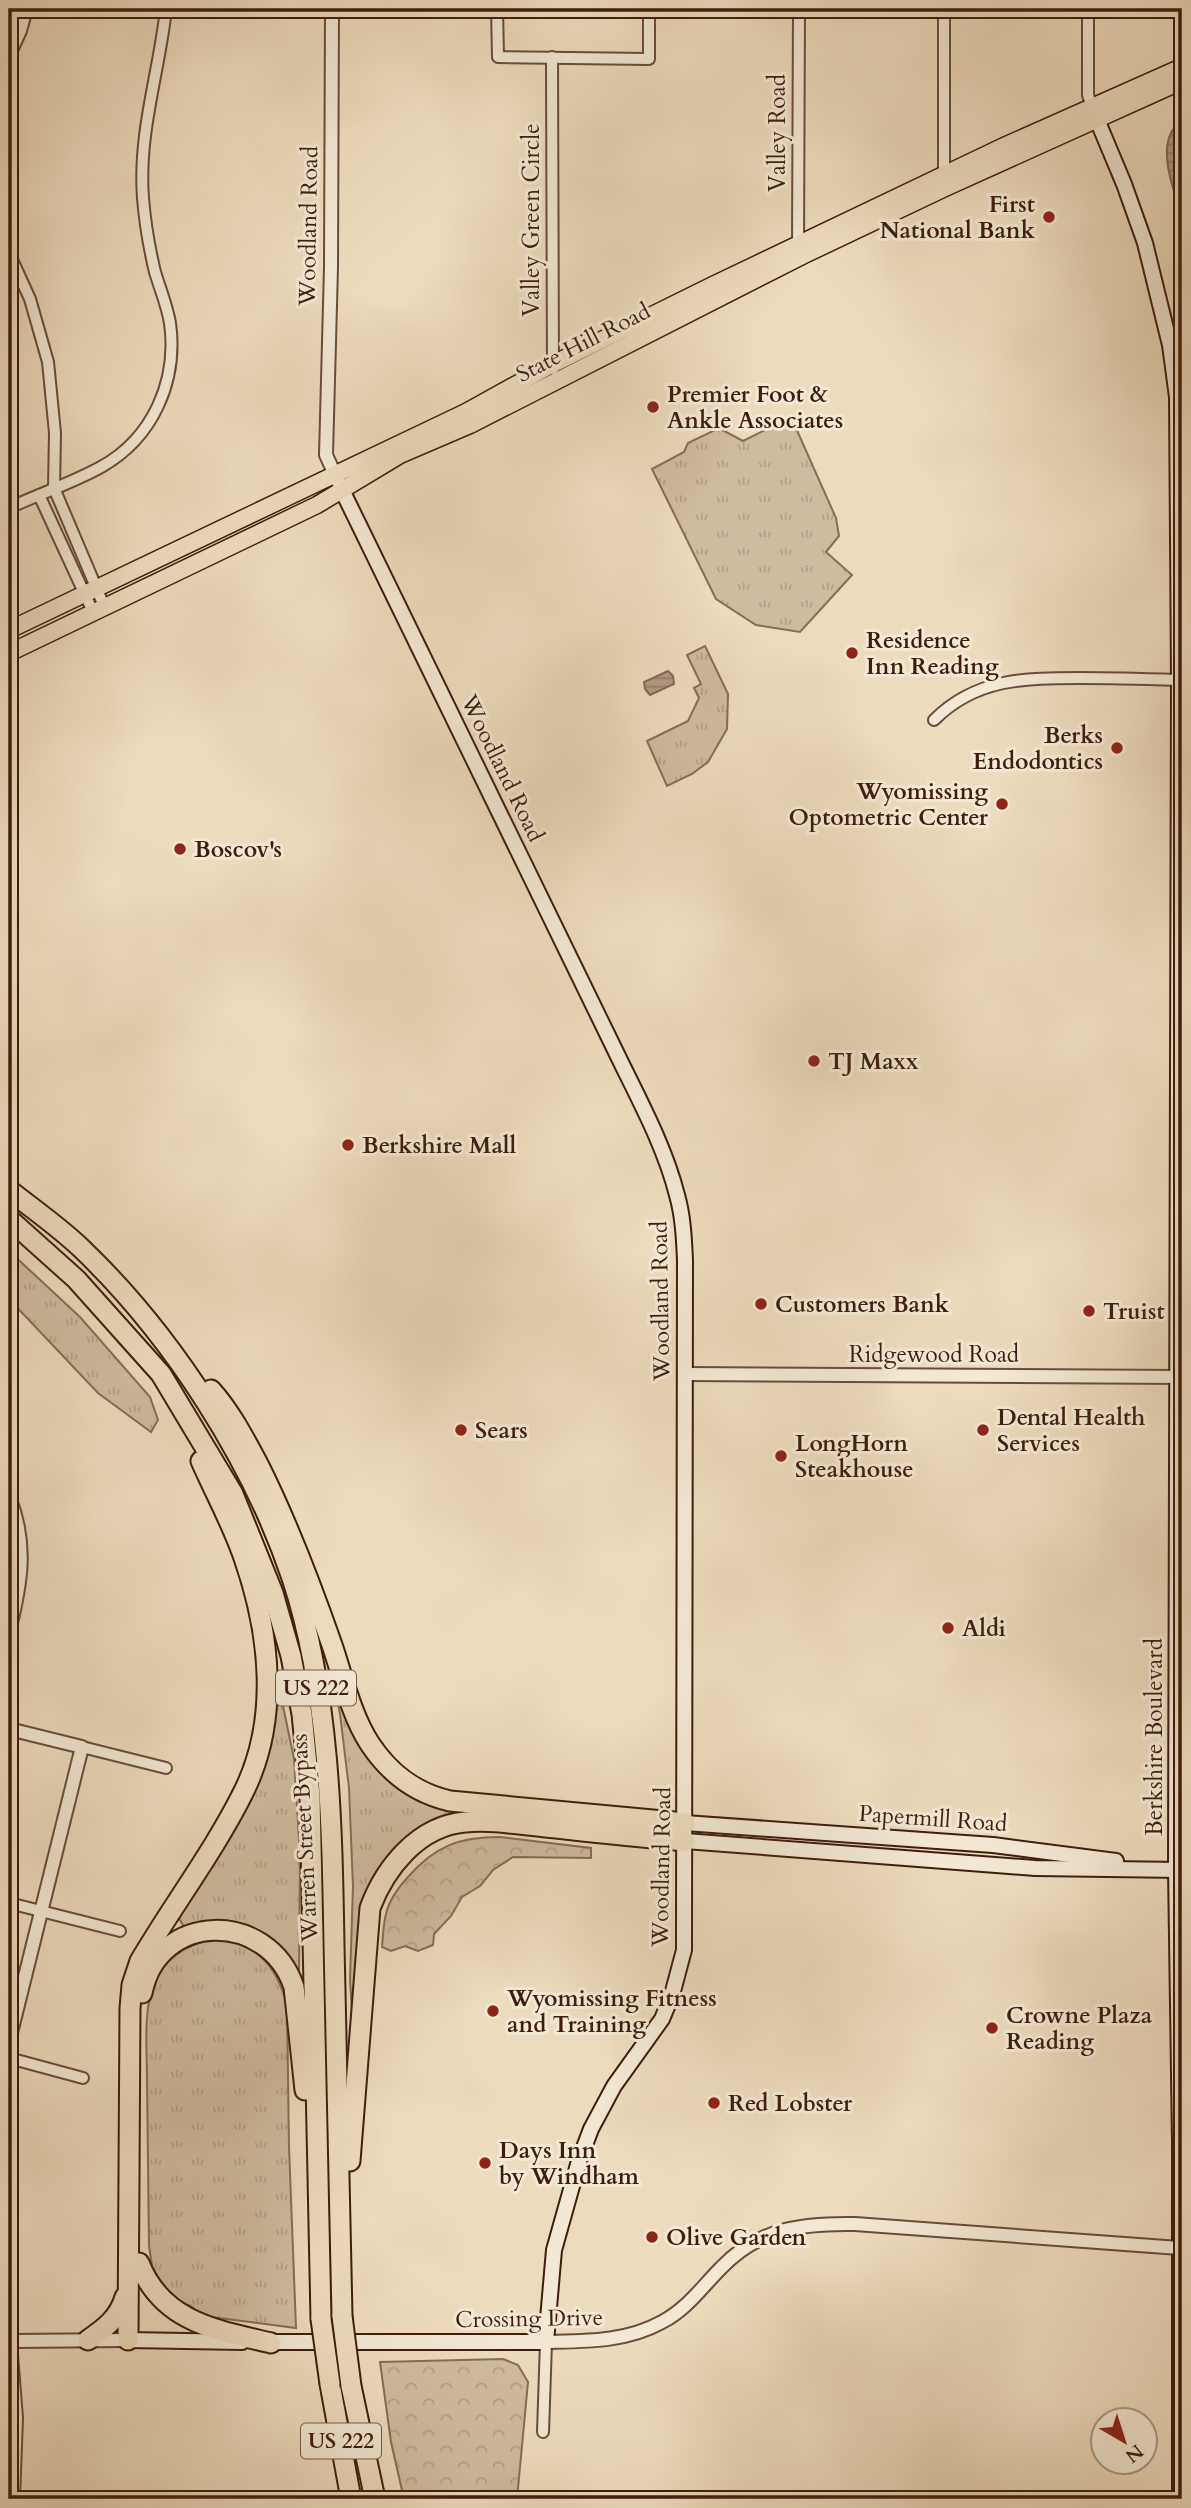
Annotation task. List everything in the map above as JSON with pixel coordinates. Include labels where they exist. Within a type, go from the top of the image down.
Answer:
[{"type":"highway","name":"Warren Street Bypass","points":[[9,1190],[80,1247],[155,1327],[210,1409],[260,1497],[293,1579],[309,1642],[323,1724],[332,1832],[342,2316],[351,2386],[375,2499]]},
{"type":"highway","name":"Warren Street Bypass","points":[[9,1219],[76,1279],[162,1374],[233,1494],[273,1593],[290,1656],[302,1714],[310,1796],[321,2310],[330,2384],[351,2499]]},
{"type":"highway","points":[[9,1232],[76,1279]]},
{"type":"highway","points":[[155,1327],[220,1401],[247,1444],[275,1497],[316,1599],[358,1719],[368,1741],[394,1773],[422,1792],[450,1801],[685,1832]]},
{"type":"highway","points":[[89,2340],[108,2326],[120,2311],[134,2269],[130,2008],[132,1985],[140,1961],[244,1791],[257,1760],[264,1730],[268,1684],[263,1633],[244,1558],[162,1374]]},
{"type":"highway","points":[[342,2287],[367,1930],[370,1908],[391,1870],[421,1838],[463,1822],[685,1832]]},
{"type":"highway","points":[[133,2340],[140,2005],[144,1982],[157,1961],[179,1940],[211,1930],[232,1931],[266,1947],[283,1966],[294,1987],[305,2085],[310,2234],[321,2310]]},
{"type":"highway","points":[[134,2269],[144,2276],[157,2294],[182,2315],[223,2331],[271,2343]]},
{"type":"main road","name":"State Hill Road","points":[[9,631],[339,482],[434,426],[554,373],[944,181],[1094,113],[1182,67]]},
{"type":"main road","name":"State Hill Road","points":[[1094,113],[1182,81]]},
{"type":"main road","name":"Berkshire Boulevard","points":[[1094,113],[1145,243],[1162,305],[1173,364],[1177,408],[1180,680],[1180,2499]]},
{"type":"main road","name":"State Hill Road","points":[[9,653],[317,505],[339,482]]},
{"type":"main road","name":"Woodland Road","points":[[339,482],[614,1048],[666,1161],[678,1196],[684,1231],[684,1950],[662,2019],[618,2079],[600,2110],[579,2161],[554,2250],[546,2343]]},
{"type":"main road","name":"Papermill Road","points":[[685,1832],[993,1845],[1179,1869]]},
{"type":"main road","name":"Crossing Drive","points":[[133,2340],[546,2343]]},
{"type":"street","points":[[9,57],[22,31],[27,9]]},
{"type":"street","points":[[9,508],[102,466],[136,438],[156,411],[171,368],[169,320],[149,247],[142,174],[144,135],[166,9]]},
{"type":"street","name":"Woodland Road","points":[[332,9],[331,267],[326,456],[339,482]]},
{"type":"street","points":[[497,9],[498,57],[649,59],[649,9]]},
{"type":"street","name":"Valley Road","points":[[799,9],[800,251]]},
{"type":"street","points":[[944,9],[944,181]]},
{"type":"street","points":[[1088,9],[1088,95],[1094,113]]},
{"type":"street","name":"Valley Green Circle","points":[[552,57],[554,373]]},
{"type":"street","points":[[9,253],[30,299],[48,362],[55,433],[47,491],[99,609]]},
{"type":"street","points":[[47,491],[90,593]]},
{"type":"street","points":[[934,720],[958,700],[1005,681],[1032,678],[1180,680]]},
{"type":"street","name":"Ridgewood Road","points":[[685,1374],[1180,1377]]},
{"type":"street","points":[[9,1497],[17,1521],[21,1556],[20,1586],[9,1631]]},
{"type":"street","points":[[9,1729],[166,1768]]},
{"type":"street","points":[[9,2041],[82,1747]]},
{"type":"street","points":[[9,1903],[120,1931]]},
{"type":"street","points":[[9,2059],[83,2078]]},
{"type":"street","name":"Crossing Drive","points":[[546,2343],[603,2341],[643,2331],[682,2309],[720,2268],[748,2246],[774,2233],[806,2225],[855,2224],[1179,2248]]},
{"type":"street","points":[[10,2336],[16,2418],[13,2499]]},
{"type":"street","name":"Crossing Drive","points":[[10,2336],[133,2340]]},
{"type":"street","name":"Woodland Road","points":[[544,2432],[546,2343]]},
{"type":"green space","points":[[791,417],[836,518],[839,536],[826,552],[852,575],[800,632],[756,625],[716,599],[652,469],[684,452],[688,443],[719,428],[743,441]]},
{"type":"green space","points":[[705,646],[728,694],[727,729],[708,762],[692,774],[667,786],[647,741],[688,721],[699,698],[694,688],[701,684],[687,655]]},
{"type":"green space","points":[[9,1251],[80,1317],[150,1397],[158,1420],[151,1432],[98,1393],[9,1299]]},
{"type":"green space","points":[[328,1652],[380,1772],[397,1788],[418,1801],[454,1813],[412,1834],[380,1868],[353,2028],[350,1980],[353,1887],[349,1788],[340,1714]]},
{"type":"green space","points":[[282,1701],[294,1759],[300,1854],[299,1982],[277,1946],[186,1930],[175,1912],[207,1864],[272,1705]]},
{"type":"green space","points":[[500,1837],[591,1848],[591,1858],[513,1857],[493,1870],[480,1886],[462,1897],[451,1916],[434,1934],[433,1945],[418,1951],[405,1946],[391,1951],[382,1947],[389,1904],[418,1866],[438,1851],[460,1841]]},
{"type":"green space","points":[[210,1940],[240,1945],[262,1958],[277,1978],[287,2006],[296,2328],[203,2316],[191,2306],[177,2300],[162,2286],[152,2266],[149,2246],[146,2044],[148,2006],[158,1975],[169,1961],[183,1950]]},
{"type":"green space","points":[[503,2359],[518,2365],[528,2382],[517,2499],[404,2499],[391,2442],[380,2362]]},
{"type":"shaded area","points":[[1182,121],[1182,215],[1170,179],[1167,152],[1168,139],[1173,129]]},
{"type":"shaded area","points":[[668,671],[673,676],[674,684],[650,695],[644,682]]},
{"type":"place","name":"First National Bank","points":[[1049,217]]},
{"type":"place","name":"Premier Foot & Ankle Associates","points":[[653,407]]},
{"type":"place","name":"Residence Inn Reading","points":[[852,653]]},
{"type":"place","name":"Berks Endodontics","points":[[1117,748]]},
{"type":"place","name":"Wyomissing Optometric Center","points":[[1002,804]]},
{"type":"place","name":"Boscov's","points":[[180,849]]},
{"type":"place","name":"TJ Maxx","points":[[814,1061]]},
{"type":"place","name":"Berkshire Mall","points":[[348,1145]]},
{"type":"place","name":"Customers Bank","points":[[761,1304]]},
{"type":"place","name":"Truist","points":[[1089,1311]]},
{"type":"place","name":"Sears","points":[[461,1430]]},
{"type":"place","name":"Dental Health Services","points":[[983,1430]]},
{"type":"place","name":"LongHorn Steakhouse","points":[[781,1456]]},
{"type":"place","name":"Aldi","points":[[948,1628]]},
{"type":"place","name":"Wyomissing Fitness and Training","points":[[493,2011]]},
{"type":"place","name":"Crowne Plaza Reading","points":[[992,2028]]},
{"type":"place","name":"Red Lobster","points":[[714,2103]]},
{"type":"place","name":"Days Inn by Windham","points":[[485,2163]]},
{"type":"place","name":"Olive Garden","points":[[652,2237]]}]
